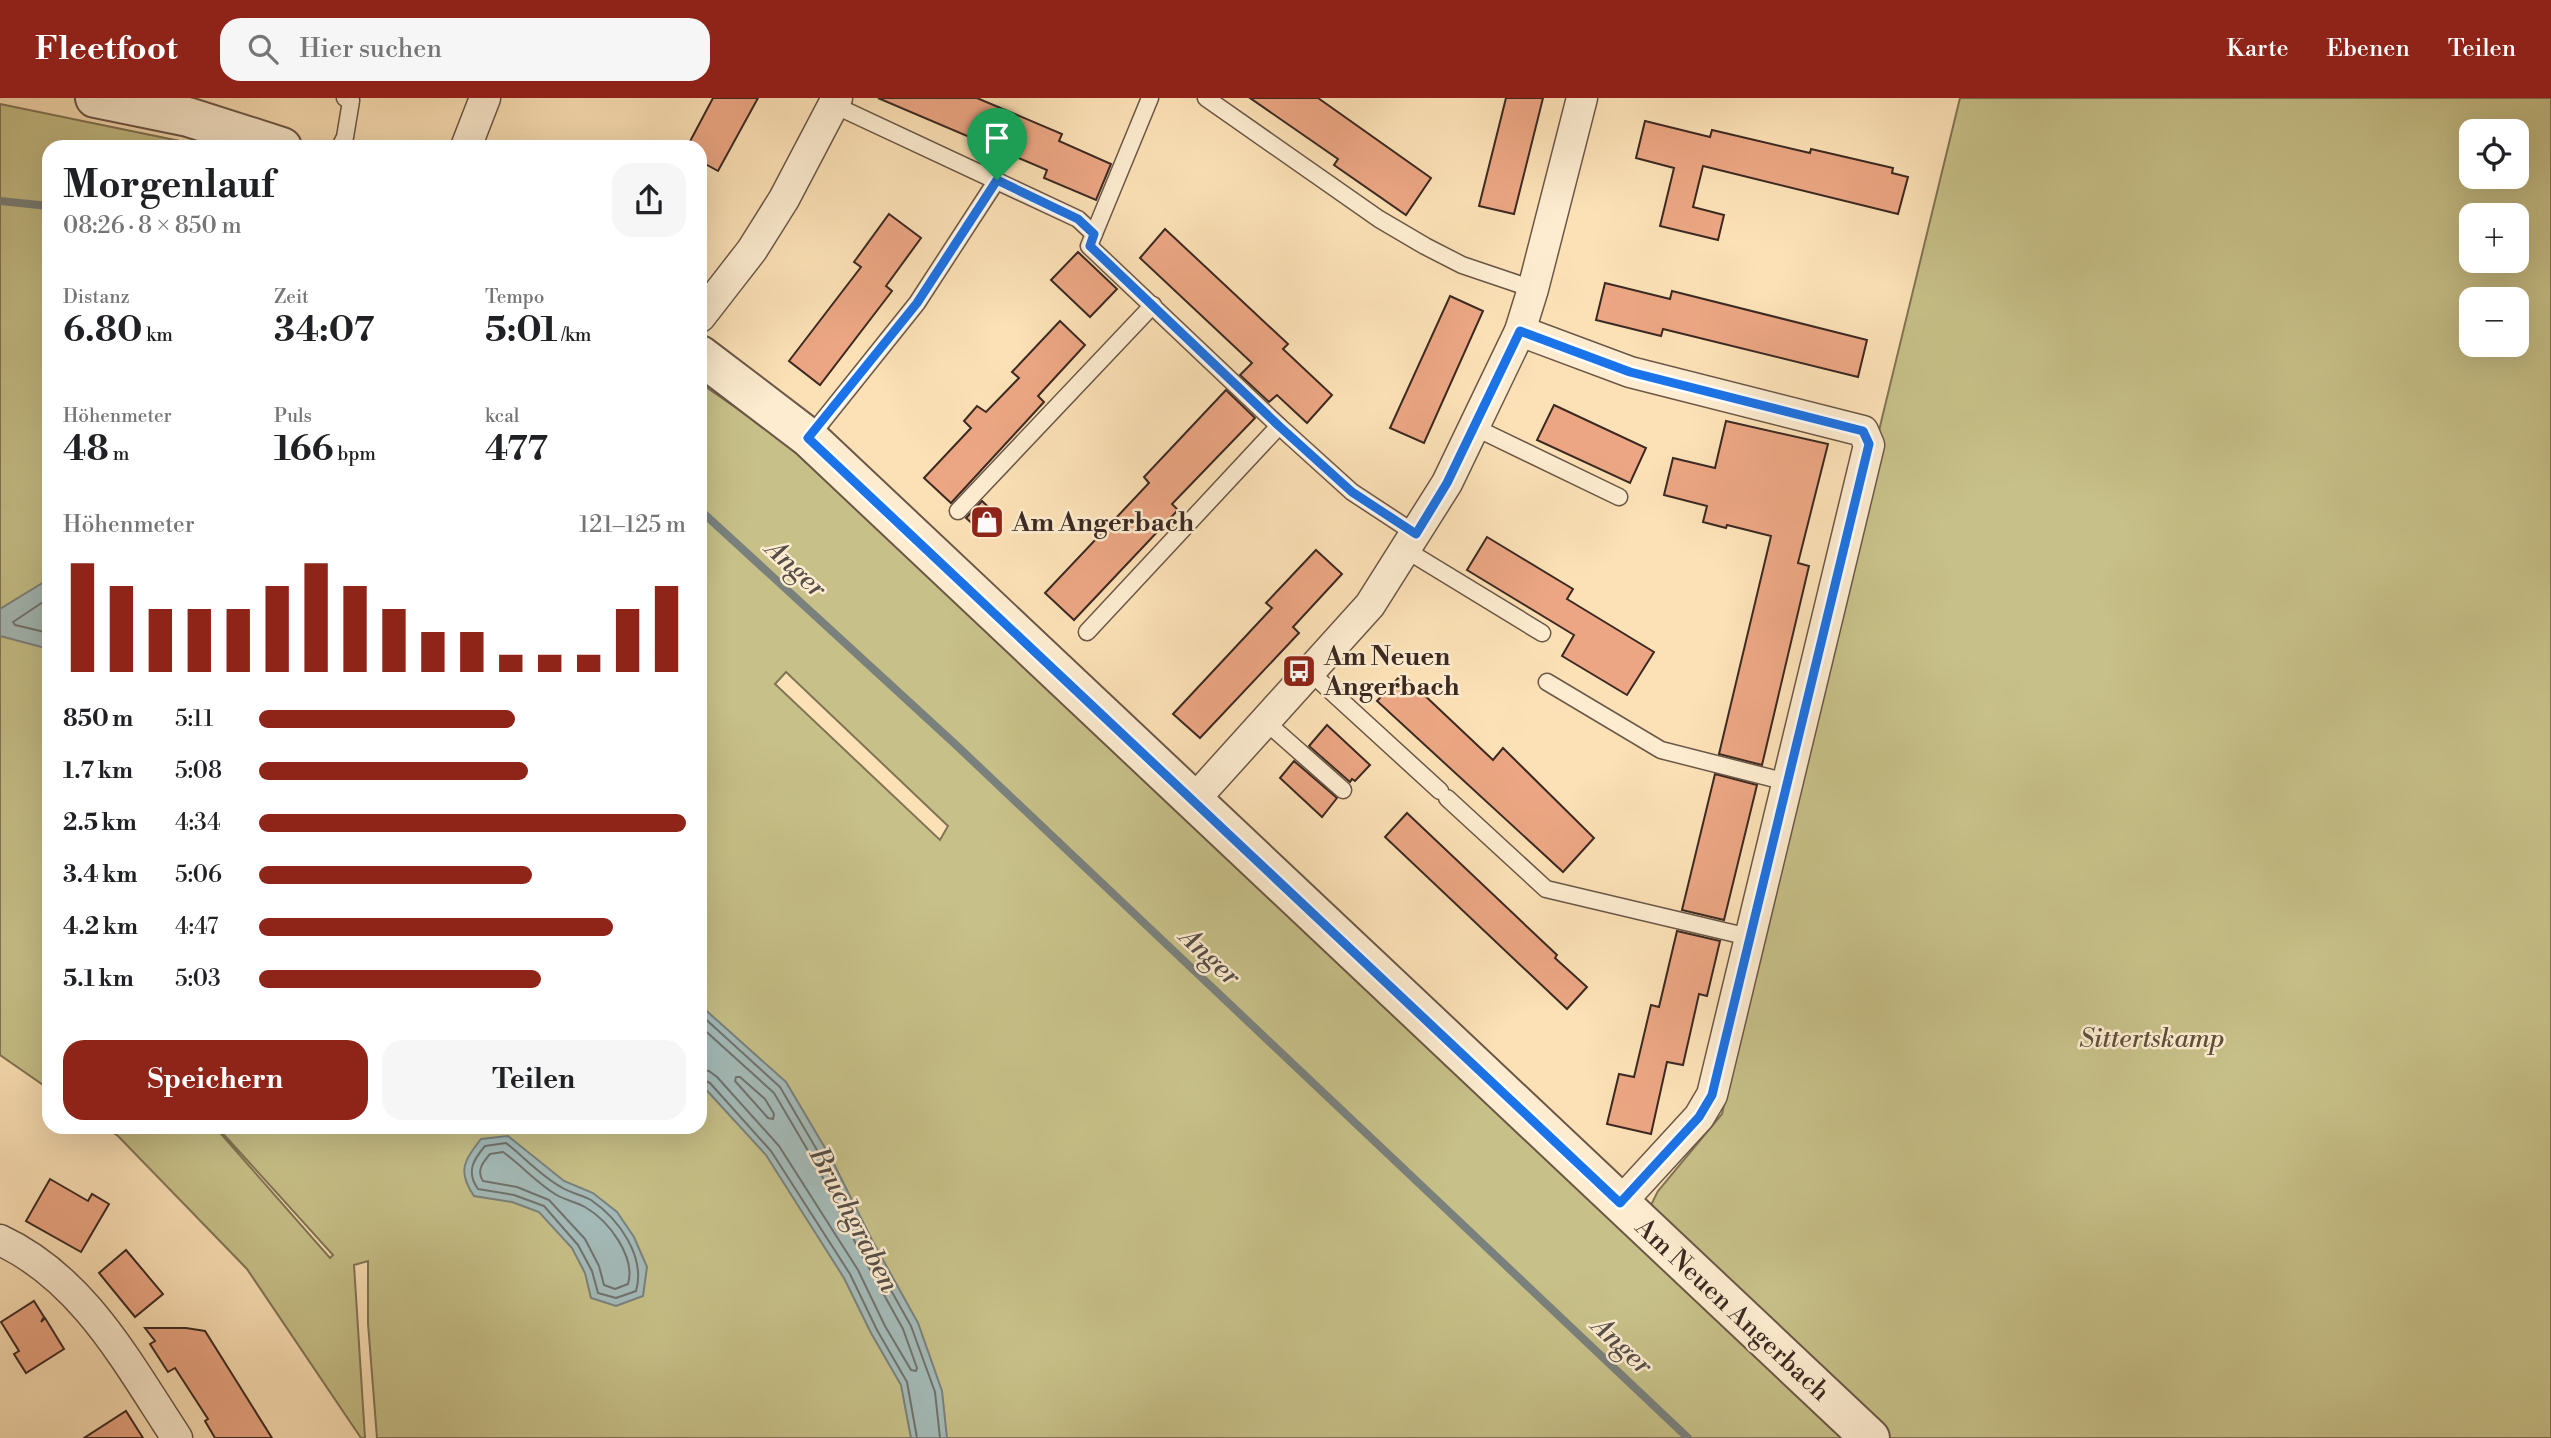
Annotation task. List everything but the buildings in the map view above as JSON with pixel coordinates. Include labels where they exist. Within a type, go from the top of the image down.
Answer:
[{"type":"street","points":[[95,98],[188,117],[260,140]]},
{"type":"street","points":[[469,140],[485,98]]},
{"type":"street","points":[[1194,800],[1370,605],[1447,483],[1520,331],[1582,98]]},
{"type":"street","points":[[707,308],[765,229],[810,153],[836,101]]},
{"type":"street","points":[[1520,331],[1630,372],[1863,431],[1869,444],[1712,1095],[1699,1117],[1620,1203]]},
{"type":"street","name":"Am Neuen Angerbach","points":[[707,360],[808,438],[1870,1438]]},
{"type":"street","points":[[0,1240],[26,1252],[59,1278],[100,1320],[177,1438]]},
{"type":"lane","points":[[344,140],[351,101],[345,98]]},
{"type":"lane","points":[[1150,98],[1090,246],[1352,492],[1411,542],[1542,633]]},
{"type":"lane","points":[[1206,98],[1379,219],[1425,246],[1462,265],[1533,289]]},
{"type":"lane","points":[[836,101],[1078,219],[1094,234]]},
{"type":"lane","points":[[808,438],[917,303],[997,180]]},
{"type":"lane","points":[[958,510],[1153,305]]},
{"type":"lane","points":[[1087,632],[1279,426]]},
{"type":"lane","points":[[1474,427],[1619,497]]},
{"type":"lane","points":[[1311,673],[1546,889],[1749,937]]},
{"type":"lane","points":[[1547,682],[1661,750],[1787,782]]},
{"type":"lane","points":[[1266,722],[1343,790]]},
{"type":"green space","name":"Sittertskamp","points":[[1960,98],[2551,98],[2551,1438],[377,1438],[368,1323],[368,1261],[354,1265],[365,1438],[361,1438],[247,1269],[115,1134],[221,1134],[330,1258],[333,1255],[223,1134],[707,1134],[707,388],[780,438],[1636,1235],[1658,1191],[1722,1114],[1882,418]],"holes":[[[786,672],[948,826],[940,840],[775,684]]]},
{"type":"green space","points":[[0,104],[175,140],[42,140],[42,1084],[0,1055]]},
{"type":"water","points":[[42,583],[42,647],[0,636],[0,609]]},
{"type":"water","name":"Bruchgraben","points":[[707,1011],[786,1082],[831,1158],[918,1323],[942,1391],[947,1438],[911,1438],[901,1385],[844,1278],[766,1155],[707,1091]]},
{"type":"water","points":[[508,1136],[564,1181],[593,1193],[617,1212],[634,1237],[647,1267],[643,1296],[616,1306],[591,1298],[585,1273],[572,1248],[539,1212],[512,1202],[474,1196],[464,1173],[470,1154],[481,1139]]},
{"type":"waterway","name":"Anger","points":[[0,201],[42,205]]},
{"type":"waterway","name":"Anger","points":[[707,516],[955,744],[1688,1438]]},
{"type":"place","name":"Am Angerbach","points":[[987,522]]},
{"type":"place","name":"Am Neuen Angerbach","points":[[1299,671]]},
{"type":"route","points":[[997,180],[1078,219],[1094,234],[1090,246],[1279,426],[1352,492],[1416,534],[1447,483],[1520,331],[1630,372],[1863,431],[1869,444],[1712,1095],[1699,1117],[1620,1203],[808,438],[917,303],[997,180]]}]
